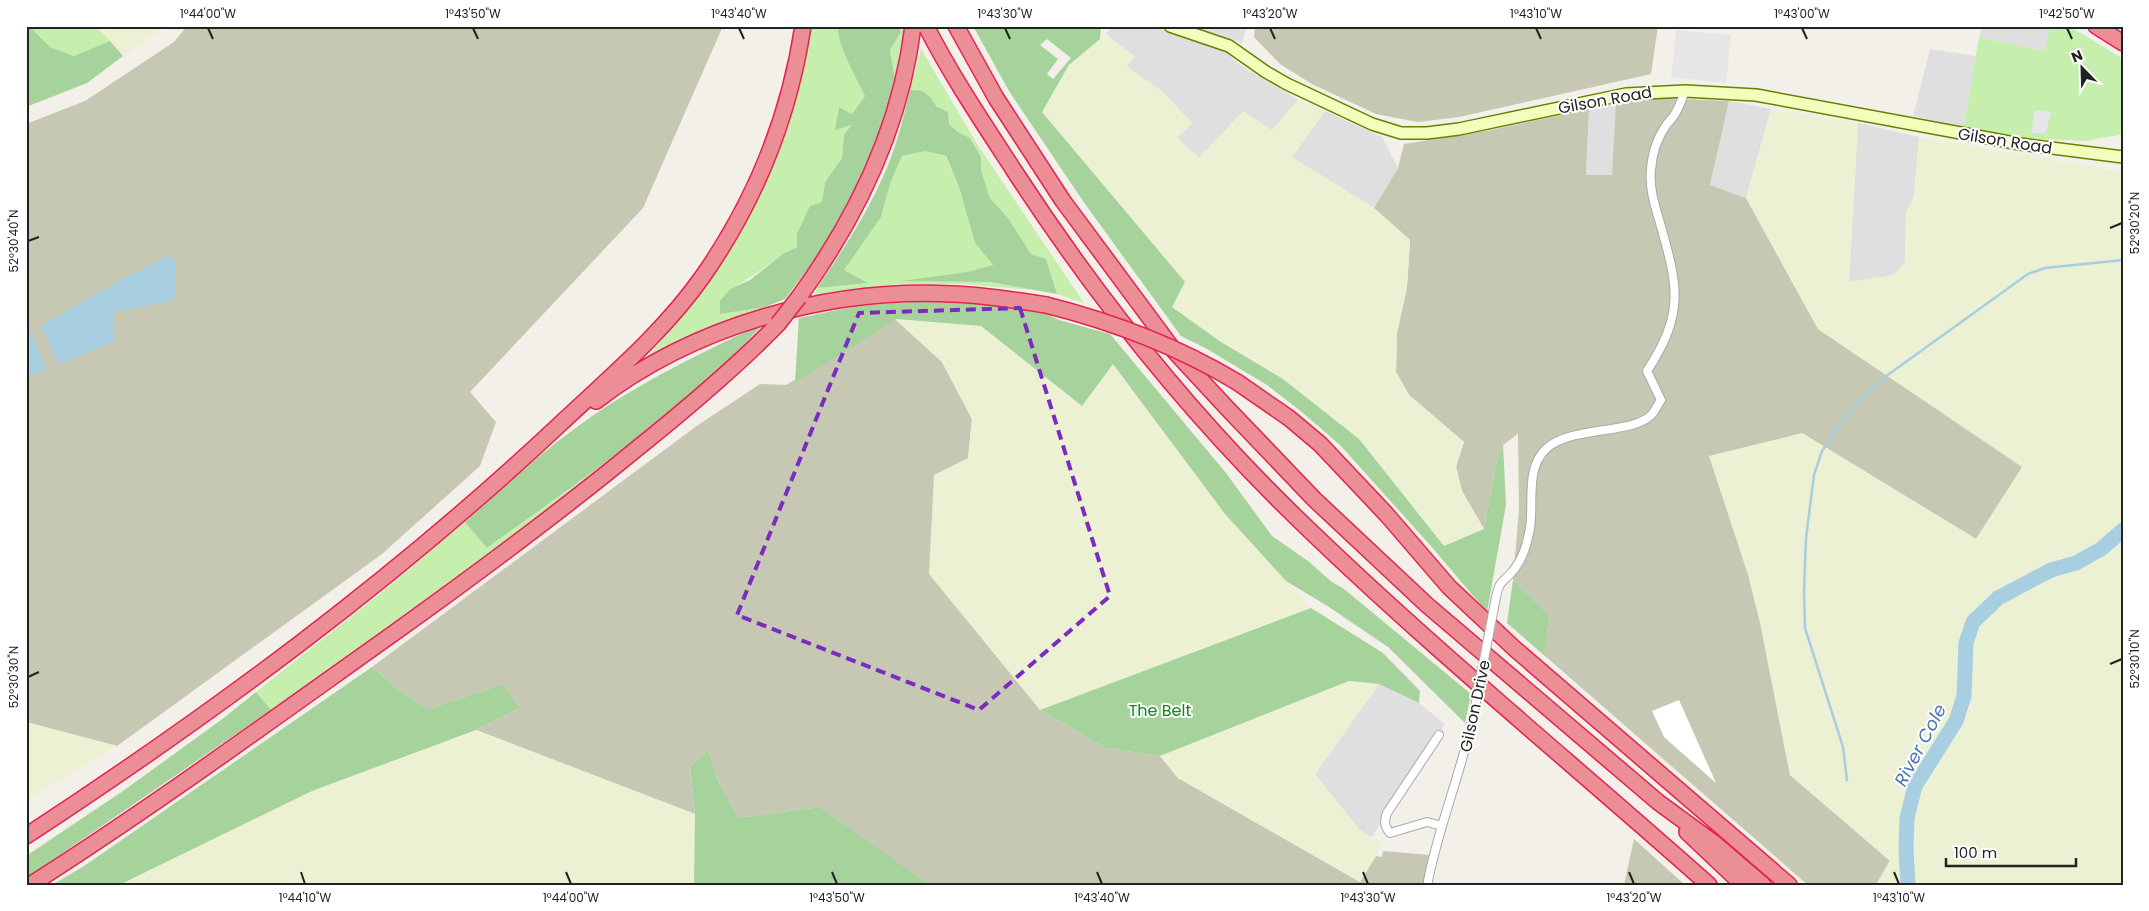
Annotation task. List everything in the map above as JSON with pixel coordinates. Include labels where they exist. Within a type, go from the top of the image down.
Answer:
[{"type":"highway","points":[[26,836],[185,729],[316,633],[442,530],[532,451],[637,352],[675,312],[702,277],[732,230],[768,160],[798,63],[803,26]]},
{"type":"highway","points":[[30,885],[205,769],[487,566],[601,478],[712,388],[746,357],[778,324],[799,298],[829,254],[859,200],[882,147],[901,88],[913,26]]},
{"type":"highway","points":[[926,26],[975,111],[1057,236],[1144,352],[1202,419],[1298,520],[1370,588],[1709,885]]},
{"type":"highway","points":[[956,26],[996,98],[1063,201],[1175,352],[1314,499],[1427,605],[1658,802],[1714,843],[1763,885]]},
{"type":"highway","points":[[2096,26],[2123,43]]},
{"type":"highway","points":[[532,451],[601,397],[657,362],[695,343],[780,312],[858,299],[928,294],[977,296],[1046,305],[1096,318],[1147,336],[1204,363],[1237,382],[1289,418],[1326,451],[1387,515],[1450,587],[1514,649],[1789,885]]},
{"type":"highway","points":[[1658,802],[1704,849],[1744,885]]},
{"type":"main road","name":"Gilson Road","points":[[1170,26],[1230,46],[1266,72],[1287,84],[1372,124],[1401,133],[1427,133],[1458,129],[1626,94],[1685,91],[1756,95],[2020,144],[2123,157]]},
{"type":"street","name":"Gilson Drive","points":[[1428,881],[1442,826],[1466,752],[1499,583],[1511,573],[1526,549],[1530,525],[1534,470],[1538,458],[1547,448],[1563,439],[1583,432],[1619,428],[1636,422],[1652,414],[1661,400],[1647,371],[1670,329],[1674,312],[1675,292],[1672,269],[1652,191],[1650,173],[1657,140],[1676,112],[1685,91]]},
{"type":"street","name":"Gilson Drive","points":[[1439,735],[1387,813],[1384,821],[1390,833],[1427,822],[1442,826]]},
{"type":"highlighted area","points":[[1020,308],[1110,596],[979,710],[737,615],[859,313]]},
{"type":"shaded area","points":[[95,26],[166,26],[123,56]]},
{"type":"shaded area","points":[[187,26],[723,26],[643,208],[470,392],[496,422],[480,466],[382,554],[117,746],[26,722],[26,124],[85,101],[174,42]]},
{"type":"shaded area","points":[[1112,26],[1160,29],[1219,45],[1240,65],[1298,100],[1272,131],[1243,112],[1199,159],[1177,138],[1191,123],[1163,92],[1126,66],[1135,57],[1106,34]]},
{"type":"shaded area","points":[[1189,26],[1247,26],[1242,43]]},
{"type":"shaded area","points":[[1255,26],[1658,26],[1651,74],[1459,117],[1418,122],[1376,114],[1312,84],[1280,64],[1254,37]]},
{"type":"shaded area","points":[[1982,26],[2051,26],[2044,51],[1979,37]]},
{"type":"shaded area","points":[[1676,30],[1731,35],[1726,83],[1671,77]]},
{"type":"shaded area","points":[[1106,34],[1135,57],[1126,66],[1163,92],[1192,123],[1177,138],[1199,158],[1243,111],[1272,130],[1298,100],[1325,111],[1292,157],[1374,208],[1410,240],[1407,287],[1397,333],[1396,372],[1409,395],[1464,442],[1456,467],[1462,491],[1484,529],[1444,546],[1359,439],[1171,306],[1042,112],[1069,65]]},
{"type":"shaded area","points":[[1930,49],[1976,56],[1964,127],[1913,116]]},
{"type":"shaded area","points":[[1662,98],[1729,101],[1710,185],[1746,198],[1818,329],[2023,467],[1976,539],[1802,433],[1749,578],[1760,622],[1790,775],[1890,861],[1876,885],[1808,885],[1545,656],[1549,615],[1513,580],[1519,509],[1518,434],[1503,445],[1497,460],[1484,529],[1462,491],[1456,467],[1464,442],[1409,395],[1396,372],[1397,333],[1407,287],[1410,240],[1374,208],[1398,168],[1404,144],[1486,131],[1589,109],[1586,175],[1612,175],[1616,102]]},
{"type":"shaded area","points":[[1729,101],[1771,109],[1746,198],[1710,185]]},
{"type":"shaded area","points":[[1616,102],[1613,175],[1586,176],[1589,109]]},
{"type":"shaded area","points":[[1771,109],[1858,123],[1849,282],[1894,275],[1905,262],[1906,213],[1914,196],[1919,137],[2123,172],[2123,885],[1876,885],[1890,860],[1790,775],[1760,622],[1749,578],[1709,456],[1802,433],[1976,539],[2022,467],[1818,329],[1746,198]]},
{"type":"shaded area","points":[[2035,110],[2051,112],[2046,133],[2031,133]]},
{"type":"shaded area","points":[[1325,111],[1382,137],[1398,168],[1374,208],[1292,157]]},
{"type":"shaded area","points":[[1858,123],[1919,137],[1914,196],[1906,213],[1905,262],[1894,275],[1849,282]]},
{"type":"shaded area","points":[[895,319],[942,362],[972,419],[968,458],[1040,710],[1106,748],[1160,756],[1178,778],[1360,882],[1376,856],[1382,857],[1383,851],[1430,855],[1425,882],[1434,885],[929,885],[820,807],[738,818],[717,778],[708,750],[690,767],[695,814],[476,730],[520,708],[503,684],[428,709],[399,690],[372,667],[698,425],[760,384],[786,385],[875,333]]},
{"type":"shaded area","points":[[895,319],[981,326],[1081,406],[1112,363],[1225,514],[1311,608],[1040,710],[929,574],[934,475],[968,458],[972,419],[942,362]]},
{"type":"shaded area","points":[[1349,681],[1379,684],[1315,774],[1359,829],[1381,842],[1376,856],[1360,882],[1178,778],[1160,756]]},
{"type":"shaded area","points":[[1379,684],[1419,703],[1445,724],[1372,837],[1359,829],[1315,774]]},
{"type":"shaded area","points":[[26,722],[117,746],[26,800]]},
{"type":"shaded area","points":[[476,730],[695,814],[694,885],[119,885],[312,791]]},
{"type":"shaded area","points":[[1634,839],[1685,885],[1624,885]]},
{"type":"green space","points":[[26,26],[29,26],[50,47],[74,56],[110,41],[123,56],[87,83],[26,107]]},
{"type":"green space","points":[[29,26],[95,26],[110,41],[75,56],[50,47]]},
{"type":"green space","points":[[810,26],[838,26],[843,51],[865,96],[852,114],[839,107],[835,130],[851,124],[844,135],[842,158],[825,182],[822,202],[797,234],[797,247],[730,289],[721,314],[765,307],[685,338],[650,354],[703,291],[736,240],[752,211],[778,152],[788,121],[797,90]]},
{"type":"green space","points":[[838,26],[876,26],[884,30],[881,26],[898,26],[901,32],[890,50],[895,79],[882,128],[848,207],[827,243],[785,299],[765,307],[720,314],[720,301],[730,289],[750,280],[783,254],[797,247],[797,234],[810,206],[822,202],[825,182],[842,158],[844,135],[851,125],[835,130],[839,107],[852,114],[865,96],[843,51]]},
{"type":"green space","points":[[898,26],[904,26],[895,79],[890,50],[901,32]]},
{"type":"green space","points":[[973,26],[1101,26],[1100,39],[1069,65],[1042,112],[1185,282],[1172,307],[1221,342],[1283,379],[1359,439],[1444,546],[1484,529],[1497,460],[1503,444],[1506,505],[1487,612],[1340,445],[1267,385],[1207,349],[1181,336],[1085,204],[1009,91]],"holes":[[[1047,39],[1071,58],[1053,79],[1047,74],[1058,59],[1040,45]]]},
{"type":"green space","points":[[2051,26],[2069,26],[2123,59],[2123,134],[2086,141],[2023,138],[1964,127],[1979,37],[2044,51]]},
{"type":"green space","points":[[921,49],[977,144],[1084,303],[1057,294],[1046,259],[1031,254],[1008,218],[990,198],[981,170],[981,157],[970,138],[959,133],[949,124],[931,98],[910,90]]},
{"type":"green space","points":[[910,90],[922,91],[931,98],[937,107],[948,112],[949,124],[959,133],[970,138],[981,157],[981,170],[990,198],[1008,218],[1031,254],[1046,259],[1057,294],[990,282],[902,281],[967,272],[993,265],[975,243],[959,187],[946,156],[925,151],[902,156],[891,181],[881,217],[844,270],[868,283],[817,288],[856,228],[881,181],[895,147]]},
{"type":"green space","points":[[925,151],[945,156],[959,187],[975,243],[993,265],[967,272],[907,281],[990,282],[1033,290],[960,284],[900,284],[815,294],[817,288],[867,283],[843,270],[881,217],[891,181],[902,156]]},
{"type":"green space","points":[[921,301],[983,304],[1045,313],[1059,320],[1110,334],[1226,473],[1272,536],[1344,589],[1471,694],[1465,723],[1388,647],[1329,607],[1286,581],[1225,514],[1113,364],[1082,406],[981,326],[896,319],[795,382],[799,318],[857,306]]},
{"type":"green space","points":[[764,323],[733,355],[667,415],[596,470],[487,548],[465,522],[551,447],[603,409],[670,369]]},
{"type":"green space","points":[[619,453],[488,555],[271,710],[256,692],[380,594],[465,522],[487,548]]},
{"type":"green space","points":[[1513,580],[1549,615],[1545,656],[1507,623]]},
{"type":"green space","name":"The Belt","points":[[1311,608],[1383,653],[1420,691],[1419,703],[1379,684],[1349,681],[1160,756],[1106,748],[1040,710]]},
{"type":"green space","points":[[372,667],[399,690],[428,709],[503,684],[520,708],[476,730],[312,791],[119,885],[52,885],[84,866]]},
{"type":"green space","points":[[256,692],[271,710],[26,878],[26,856],[123,791],[221,720]]},
{"type":"green space","points":[[708,750],[717,778],[738,818],[820,807],[927,883],[923,885],[694,885],[695,814],[690,767]]},
{"type":"water","points":[[169,256],[175,260],[175,300],[113,312],[114,341],[59,364],[41,326],[128,276]]},
{"type":"water","points":[[31,331],[46,369],[26,377],[26,333]]},
{"type":"pier","points":[[1679,700],[1716,783],[1664,737],[1652,711]]},
{"type":"waterway","points":[[1847,780],[1843,747],[1805,628],[1806,538],[1814,475],[1822,451],[1844,419],[1865,395],[1889,374],[2028,274],[2045,268],[2123,260]]},
{"type":"waterway","name":"River Cole","points":[[1908,885],[1907,818],[1915,786],[1956,721],[1964,696],[1966,643],[1973,622],[1998,598],[2051,570],[2076,563],[2101,549],[2123,530]]}]
